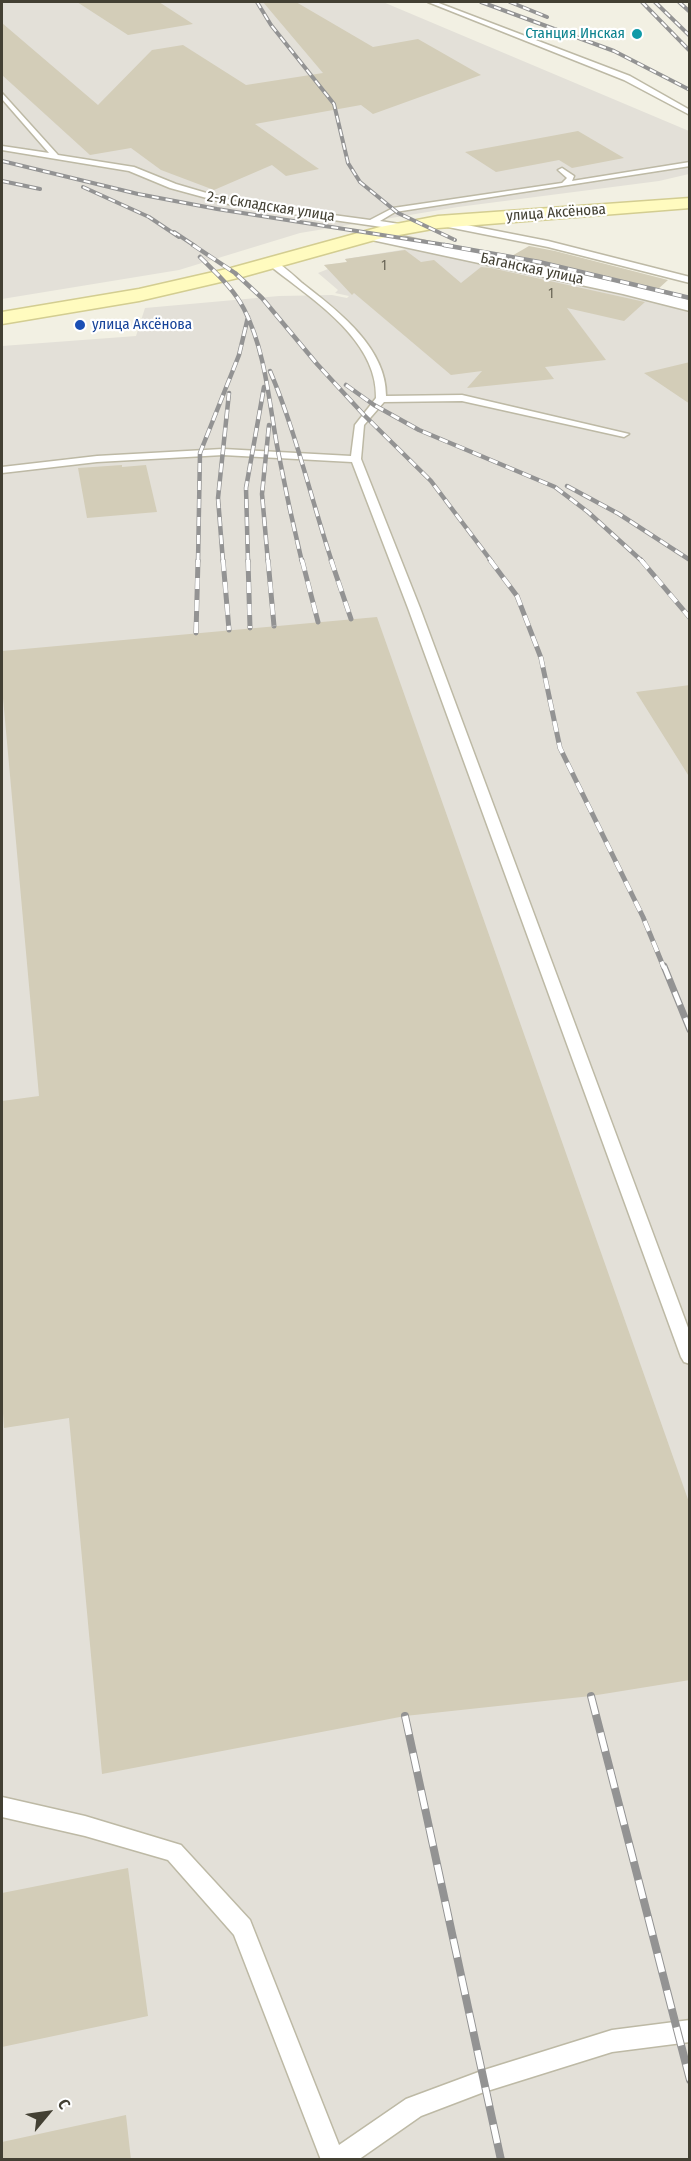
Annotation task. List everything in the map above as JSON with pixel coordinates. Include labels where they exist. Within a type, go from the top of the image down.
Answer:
[{"type":"street","name":"улица Аксёнова","points":[[2,318],[139,295],[272,263],[372,229],[690,203]]},
{"type":"street","name":"Баганская улица","points":[[372,229],[690,306]]},
{"type":"lane","points":[[431,2],[627,78],[690,113]]},
{"type":"lane","points":[[2,95],[57,158]]},
{"type":"lane","name":"2-я Складская улица","points":[[2,148],[131,169],[173,186],[236,204],[372,229]]},
{"type":"lane","points":[[372,229],[393,210],[690,164]]},
{"type":"lane","points":[[562,170],[571,178],[565,185]]},
{"type":"lane","points":[[438,222],[548,244],[690,280]]},
{"type":"lane","points":[[272,263],[313,296],[346,327],[366,351],[381,377],[381,399]]},
{"type":"lane","points":[[624,434],[462,398],[381,399],[364,415],[355,434],[356,459],[418,619],[690,1357]]},
{"type":"lane","points":[[2,470],[97,459],[211,453],[356,459]]},
{"type":"lane","points":[[2,1807],[85,1826],[174,1852],[242,1928],[333,2160]]},
{"type":"lane","points":[[337,2160],[414,2108],[484,2081],[612,2041],[690,2031]]},
{"type":"shaded area","points":[[2,2],[383,2],[689,131],[689,174],[659,181],[458,207],[300,233],[179,270],[2,299]]},
{"type":"shaded area","points":[[413,248],[648,298],[689,310],[689,2159],[2,2160],[2,346],[136,336],[145,308],[279,296],[332,295],[347,298],[349,296],[335,293],[338,290],[318,273],[328,269],[324,265],[347,262],[345,259]]},
{"type":"building","points":[[77,2],[159,2],[193,24],[128,35]]},
{"type":"building","points":[[263,2],[296,2],[373,47],[418,39],[481,75],[373,114],[361,105],[255,124],[319,169],[286,176],[272,165],[214,190],[161,170],[131,148],[90,155],[2,75],[2,23],[98,105],[152,50],[183,45],[246,85],[323,73]]},
{"type":"building","points":[[578,131],[624,158],[572,168],[559,160],[496,172],[465,152]]},
{"type":"building","points":[[529,246],[668,280],[657,290],[510,257]]},
{"type":"building","points":[[405,250],[421,262],[434,260],[461,283],[481,267],[491,268],[645,302],[624,321],[567,308],[606,360],[545,367],[554,379],[467,388],[482,371],[451,375],[354,293],[352,295],[324,265],[347,262],[345,259]]},
{"type":"building","points":[[690,362],[690,404],[644,373]]},
{"type":"building","points":[[122,465],[122,467],[146,465],[157,512],[87,518],[78,468]]},
{"type":"building","points":[[377,617],[690,1505],[690,1680],[591,1696],[405,1716],[102,1774],[69,1418],[4,1428],[2,1398],[2,1101],[39,1096],[2,687],[2,651]]},
{"type":"building","points":[[690,685],[690,778],[636,692]]},
{"type":"building","points":[[128,1868],[148,2016],[2,2047],[2,1893]]},
{"type":"building","points":[[126,2115],[131,2160],[2,2160],[2,2142]]},
{"type":"railway","points":[[257,2],[271,25],[334,104],[348,163],[360,182],[398,213],[455,240]]},
{"type":"railway","points":[[481,2],[614,51],[690,90]]},
{"type":"railway","points":[[510,2],[547,17]]},
{"type":"railway","points":[[642,2],[690,51]]},
{"type":"railway","points":[[655,2],[690,36]]},
{"type":"railway","points":[[679,2],[690,12]]},
{"type":"railway","points":[[2,161],[138,194],[217,209],[452,246]]},
{"type":"railway","points":[[2,181],[40,189]]},
{"type":"railway","points":[[83,187],[149,217],[179,237]]},
{"type":"railway","points":[[174,232],[195,246]]},
{"type":"railway","points":[[193,245],[235,273],[262,298],[317,364],[364,415],[431,481],[492,562]]},
{"type":"railway","points":[[444,245],[539,262],[690,298]]},
{"type":"railway","points":[[200,257],[235,295],[248,318]]},
{"type":"railway","points":[[198,562],[200,453],[239,355],[248,318]]},
{"type":"railway","points":[[248,318],[262,360],[283,479],[302,562]]},
{"type":"railway","points":[[270,371],[296,442],[332,562]]},
{"type":"railway","points":[[346,385],[374,405],[419,430],[555,487],[588,512],[642,561]]},
{"type":"railway","points":[[248,562],[246,488],[264,387]]},
{"type":"railway","points":[[223,562],[218,498],[229,393]]},
{"type":"railway","points":[[268,562],[262,494],[269,425]]},
{"type":"railway","points":[[567,486],[619,514],[690,560]]},
{"type":"railway","points":[[196,633],[198,560]]},
{"type":"railway","points":[[223,560],[229,630]]},
{"type":"railway","points":[[248,560],[250,628]]},
{"type":"railway","points":[[268,560],[274,626]]},
{"type":"railway","points":[[302,560],[318,622]]},
{"type":"railway","points":[[331,560],[351,619]]},
{"type":"railway","points":[[490,560],[517,596],[541,658],[560,748],[643,917],[664,968]]},
{"type":"railway","points":[[642,561],[690,618]]},
{"type":"railway","points":[[664,966],[690,1030]]},
{"type":"railway","points":[[591,1696],[690,2080]]},
{"type":"railway","points":[[405,1716],[501,2160]]},
{"type":"place","name":"Станция Инская","points":[[637,34]]},
{"type":"place","name":"улица Аксёнова","points":[[80,325]]}]
